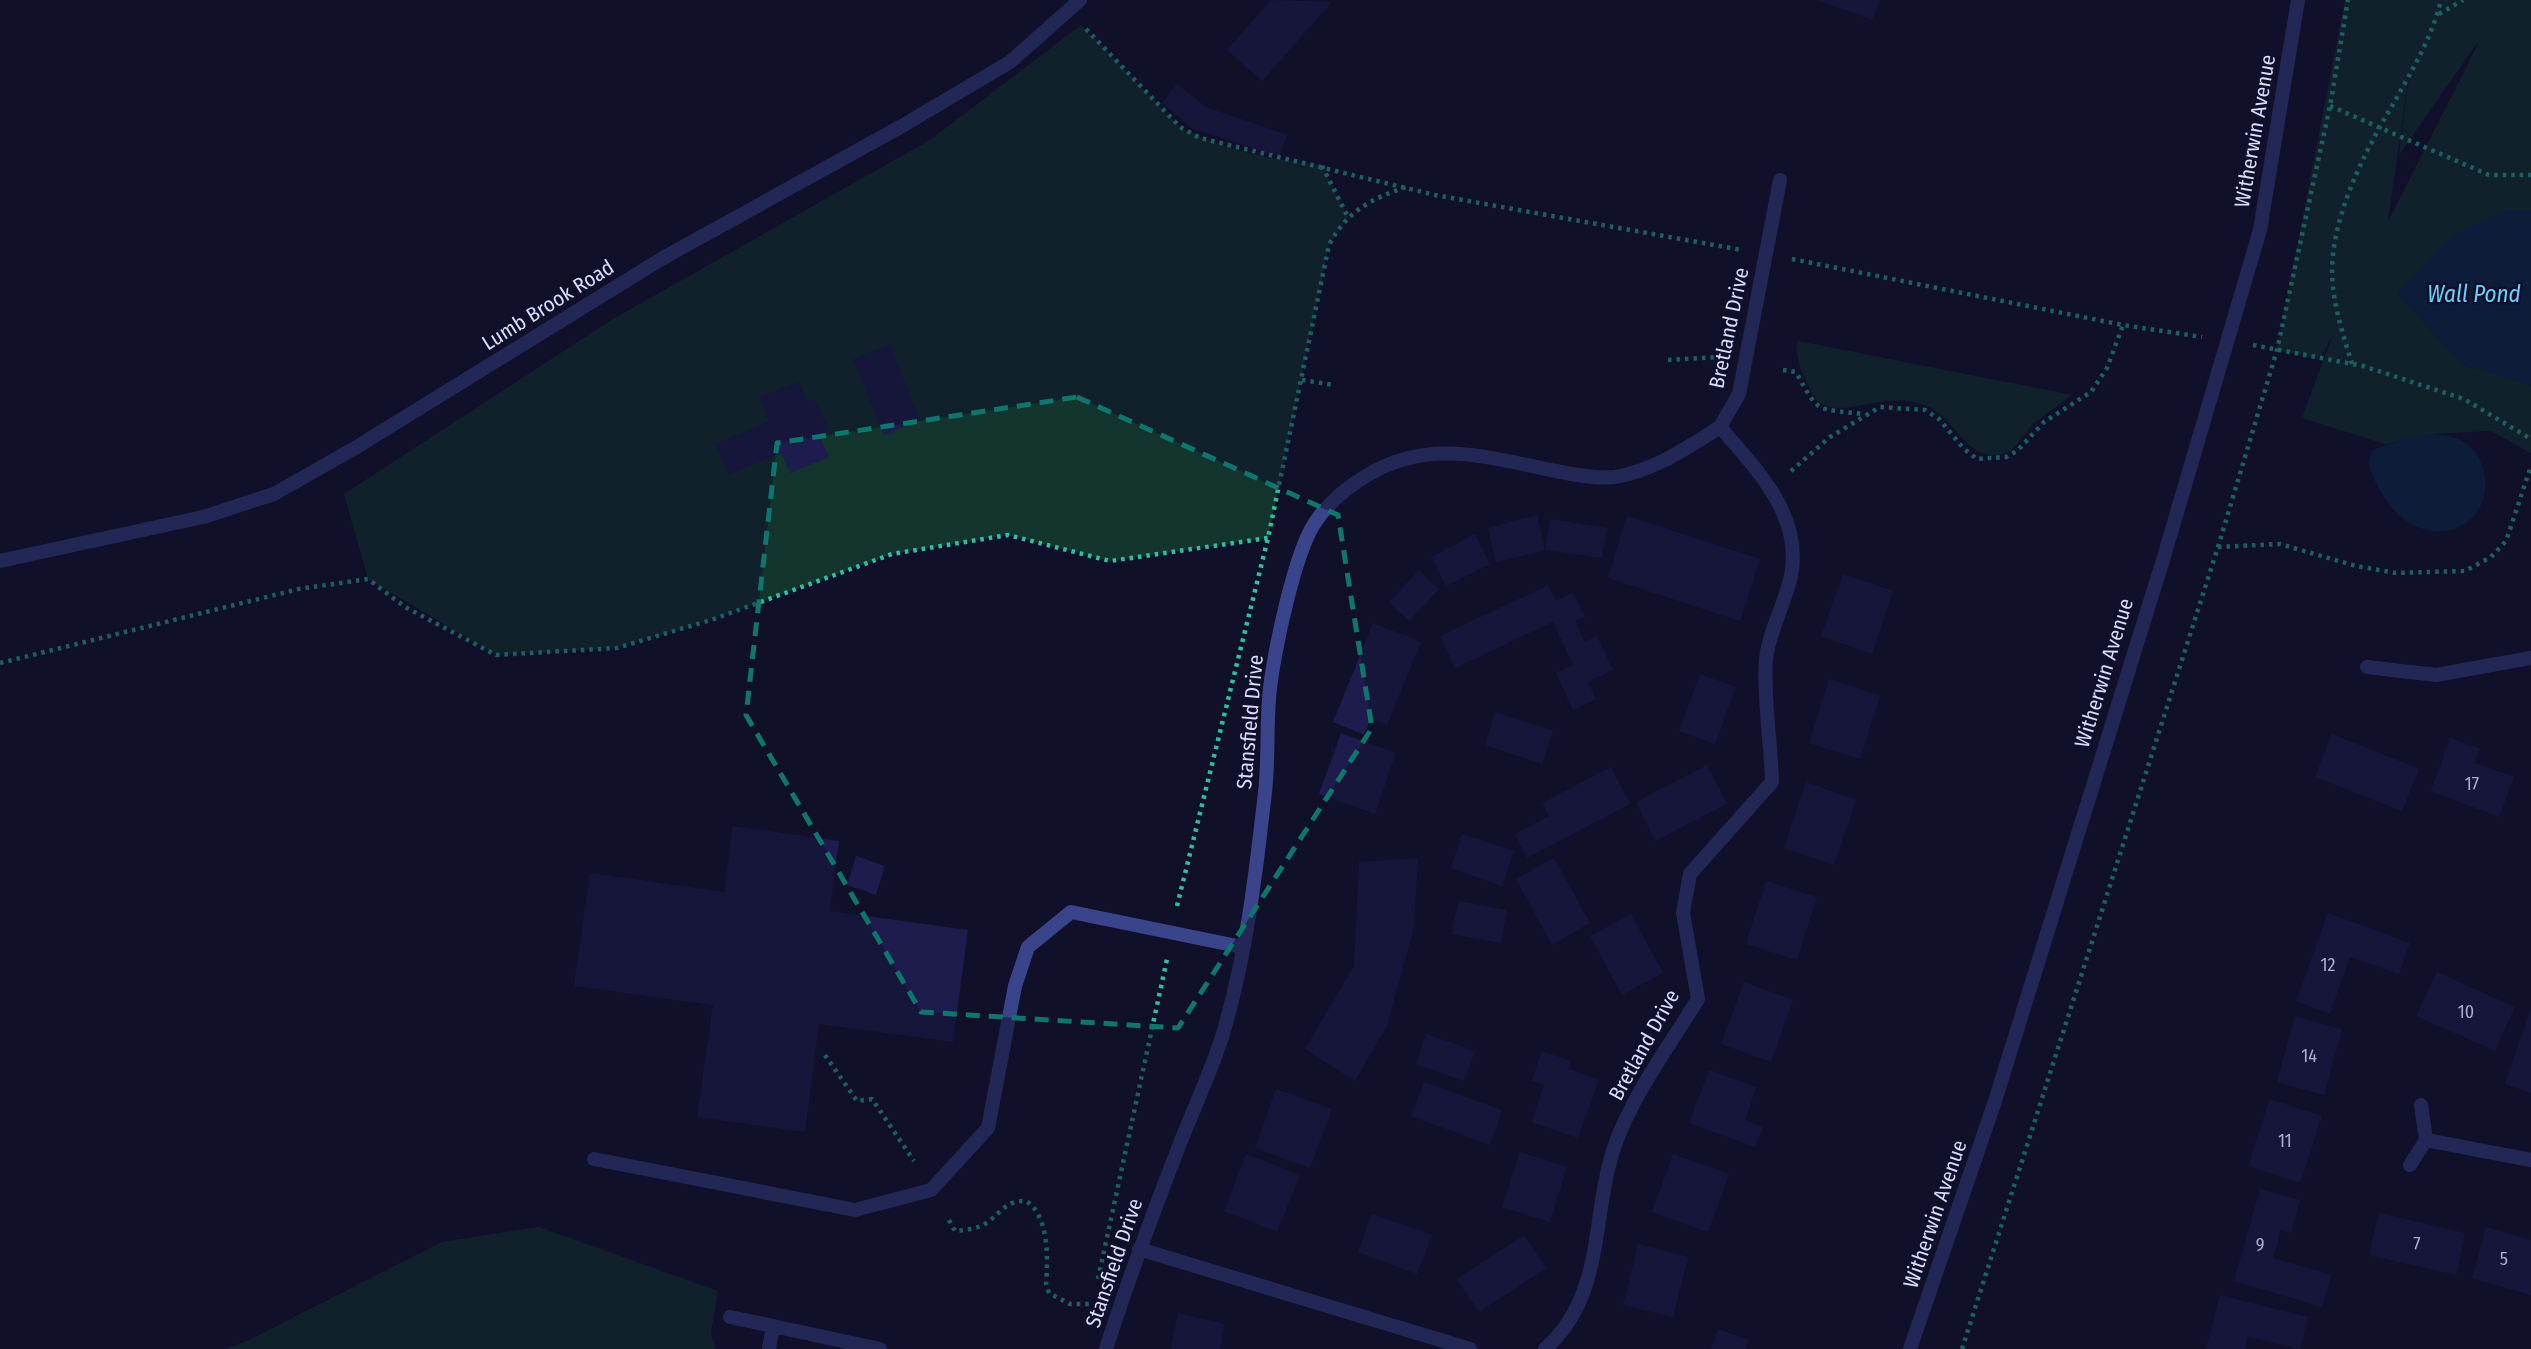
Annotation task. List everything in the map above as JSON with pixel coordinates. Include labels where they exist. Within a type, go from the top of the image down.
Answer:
[{"type":"street","name":"Lumb Brook Road","points":[[0,561],[203,517],[274,494],[355,448],[663,258],[902,126],[1010,62],[1080,0]]},
{"type":"street","name":"Witherwin Avenue","points":[[1910,1349],[1995,1101],[2163,560],[2256,243],[2298,0]]},
{"type":"street","name":"Bretland Drive","points":[[1545,1349],[1565,1329],[1589,1284],[1601,1192],[1618,1139],[1644,1088],[1698,999],[1683,913],[1690,874],[1773,782],[1766,658],[1791,576],[1792,542],[1788,524],[1771,489],[1720,427],[1740,394],[1780,180]]},
{"type":"street","name":"Stansfield Drive","points":[[1106,1349],[1139,1250],[1222,1037],[1257,863],[1266,782],[1270,689],[1281,629],[1304,546],[1325,509],[1368,475],[1409,457],[1437,452],[1463,453],[1581,476],[1614,477],[1652,466],[1720,427]]},
{"type":"street","points":[[2367,667],[2436,675],[2531,658]]},
{"type":"street","points":[[594,1159],[855,1210],[931,1190],[988,1128],[1015,986],[1028,947],[1070,912],[1242,947]]},
{"type":"street","points":[[2410,1166],[2426,1140],[2421,1105]]},
{"type":"street","points":[[2426,1140],[2531,1160]]},
{"type":"street","points":[[1139,1250],[1470,1349]]},
{"type":"street","points":[[730,1317],[850,1346],[880,1349]]},
{"type":"street","points":[[769,1349],[773,1326]]},
{"type":"path","points":[[1962,1349],[2218,547],[2277,350],[2330,106],[2348,0]]},
{"type":"path","points":[[2351,364],[2335,297],[2334,246],[2356,178],[2378,129],[2419,56],[2438,14],[2441,0]]},
{"type":"path","points":[[2438,14],[2463,0]]},
{"type":"path","points":[[1081,24],[1180,127],[1200,138],[1279,160],[1322,166],[1435,195],[1742,250]]},
{"type":"path","points":[[2330,106],[2489,176],[2531,175]]},
{"type":"path","points":[[1322,166],[1348,217]]},
{"type":"path","points":[[1177,906],[1268,538],[1329,245],[1348,217],[1363,204],[1407,187]]},
{"type":"path","points":[[1804,261],[2123,325],[2198,336]]},
{"type":"path","points":[[1786,475],[1830,437],[1863,414],[1880,407],[1925,410],[1938,419],[1964,449],[1977,458],[2006,457],[2017,451],[2044,422],[2091,392],[2107,368],[2123,325]]},
{"type":"path","points":[[2252,345],[2351,364],[2464,399],[2531,439]]},
{"type":"path","points":[[1668,360],[1718,356]]},
{"type":"path","points":[[1783,370],[1796,372],[1813,404],[1820,409],[1863,414]]},
{"type":"path","points":[[1302,380],[1334,385]]},
{"type":"path","points":[[2218,547],[2280,544],[2356,566],[2396,573],[2466,571],[2491,557],[2506,541],[2531,466]]},
{"type":"path","points":[[0,663],[299,589],[368,579],[405,607],[496,655],[617,648],[714,619],[892,554],[1008,535],[1110,561],[1268,538]]},
{"type":"path","points":[[949,1220],[956,1231],[969,1230],[986,1223],[1007,1204],[1026,1201],[1034,1206],[1042,1225],[1049,1293],[1070,1304],[1093,1304],[1168,956]]},
{"type":"path","points":[[825,1055],[857,1101],[872,1099],[914,1161]]},
{"type":"highlighted area","points":[[1077,397],[1338,515],[1372,728],[1178,1028],[921,1012],[746,715],[777,443]]},
{"type":"green space","points":[[2345,0],[2531,0],[2531,210],[2506,210],[2397,293],[2463,365],[2531,385],[2531,453],[2491,431],[2431,434],[2385,444],[2302,418],[2334,332],[2320,359],[2277,350]],"holes":[[[2478,44],[2388,222],[2413,46],[2399,155]]]},
{"type":"green space","points":[[1081,25],[1180,127],[1231,148],[1322,166],[1348,217],[1329,245],[1268,538],[1110,561],[1008,535],[892,554],[714,619],[617,648],[496,655],[368,579],[344,494],[613,319],[930,140]]},
{"type":"green space","points":[[1797,341],[2072,395],[2034,423],[2011,451],[1998,455],[1986,454],[1967,443],[1933,409],[1918,403],[1903,400],[1844,407],[1822,404],[1813,394],[1802,372]]},
{"type":"green space","points":[[539,1227],[718,1291],[711,1333],[716,1349],[225,1349],[249,1340],[442,1242]]},
{"type":"water","name":"Wall Pond","points":[[2506,210],[2531,210],[2531,385],[2463,365],[2397,293],[2454,234]]},
{"type":"water","points":[[2431,434],[2455,438],[2474,450],[2482,465],[2485,480],[2485,494],[2480,507],[2462,525],[2450,530],[2420,528],[2402,518],[2381,492],[2368,462],[2373,450],[2409,437]]},
{"type":"building","points":[[1271,0],[1332,2],[1262,81],[1227,50]]},
{"type":"building","points":[[1817,0],[1880,0],[1873,20]]},
{"type":"building","points":[[1177,84],[1206,107],[1287,135],[1279,156],[1193,129],[1162,103]]},
{"type":"building","points":[[890,344],[920,420],[884,435],[853,359]]},
{"type":"building","points":[[799,381],[808,402],[815,399],[829,430],[819,435],[829,457],[790,473],[781,453],[728,475],[715,444],[769,421],[759,397]]},
{"type":"building","points":[[1537,515],[1545,550],[1496,562],[1488,528]]},
{"type":"building","points":[[1627,516],[1760,559],[1740,621],[1608,578]]},
{"type":"building","points":[[1550,519],[1607,528],[1602,558],[1545,550]]},
{"type":"building","points":[[1475,534],[1490,564],[1446,586],[1431,557]]},
{"type":"building","points":[[1419,570],[1439,589],[1409,621],[1389,602]]},
{"type":"building","points":[[1843,574],[1893,591],[1872,654],[1821,636]]},
{"type":"building","points":[[1548,585],[1556,601],[1573,592],[1585,617],[1575,621],[1585,642],[1597,636],[1613,670],[1588,682],[1596,699],[1573,710],[1556,673],[1573,665],[1553,622],[1455,668],[1440,636]]},
{"type":"building","points":[[1373,623],[1421,642],[1387,725],[1371,718],[1364,735],[1333,722]]},
{"type":"building","points":[[1700,674],[1736,687],[1715,744],[1679,731]]},
{"type":"building","points":[[1829,679],[1880,696],[1860,759],[1809,743]]},
{"type":"building","points":[[1495,712],[1553,731],[1542,764],[1485,745]]},
{"type":"building","points":[[1341,733],[1396,753],[1375,814],[1319,794]]},
{"type":"building","points":[[2332,734],[2419,769],[2402,811],[2315,777]]},
{"type":"building","points":[[2450,738],[2480,749],[2475,763],[2514,777],[2499,817],[2431,791]]},
{"type":"building","points":[[1707,765],[1727,804],[1655,841],[1636,802]]},
{"type":"building","points":[[1611,767],[1630,804],[1527,858],[1515,834],[1549,816],[1542,803]]},
{"type":"building","points":[[1806,782],[1856,800],[1834,865],[1784,848]]},
{"type":"building","points":[[733,826],[839,841],[830,911],[968,930],[953,1042],[819,1024],[805,1132],[697,1117],[713,1005],[574,986],[590,873],[724,892]]},
{"type":"building","points":[[1462,834],[1514,851],[1502,886],[1451,868]]},
{"type":"building","points":[[856,856],[885,866],[876,895],[847,885]]},
{"type":"building","points":[[1418,858],[1414,927],[1387,1026],[1355,1081],[1305,1049],[1354,966],[1359,862]]},
{"type":"building","points":[[1554,858],[1590,923],[1552,945],[1516,879]]},
{"type":"building","points":[[1766,881],[1817,897],[1797,960],[1746,944]]},
{"type":"building","points":[[1458,901],[1507,910],[1501,943],[1452,934]]},
{"type":"building","points":[[2328,913],[2410,943],[2399,974],[2350,957],[2330,1014],[2296,1001]]},
{"type":"building","points":[[1631,914],[1663,973],[1622,995],[1590,936]]},
{"type":"building","points":[[2437,972],[2515,1007],[2495,1051],[2416,1016]]},
{"type":"building","points":[[1744,982],[1793,1000],[1771,1062],[1721,1044]]},
{"type":"building","points":[[2531,1008],[2531,1093],[2505,1084]]},
{"type":"building","points":[[2295,1016],[2342,1030],[2324,1095],[2277,1082]]},
{"type":"building","points":[[1426,1034],[1475,1051],[1464,1081],[1416,1064]]},
{"type":"building","points":[[1542,1051],[1571,1061],[1568,1069],[1599,1080],[1578,1138],[1532,1122],[1544,1085],[1532,1081]]},
{"type":"building","points":[[1709,1070],[1756,1087],[1745,1120],[1763,1127],[1755,1147],[1689,1123]]},
{"type":"building","points":[[1424,1082],[1502,1110],[1490,1145],[1411,1116]]},
{"type":"building","points":[[1276,1089],[1332,1109],[1310,1168],[1255,1148]]},
{"type":"building","points":[[2270,1099],[2322,1116],[2300,1183],[2248,1166]]},
{"type":"building","points":[[1520,1152],[1567,1167],[1550,1222],[1502,1207]]},
{"type":"building","points":[[1246,1154],[1300,1175],[1277,1232],[1224,1211]]},
{"type":"building","points":[[1673,1154],[1729,1174],[1708,1232],[1652,1212]]},
{"type":"building","points":[[2260,1189],[2300,1200],[2291,1233],[2281,1230],[2273,1258],[2331,1275],[2322,1307],[2234,1281]]},
{"type":"building","points":[[2379,1213],[2465,1233],[2456,1275],[2369,1255]]},
{"type":"building","points":[[1372,1214],[1432,1235],[1417,1274],[1358,1252]]},
{"type":"building","points":[[2486,1227],[2531,1240],[2531,1295],[2472,1278]]},
{"type":"building","points":[[1524,1235],[1546,1268],[1479,1312],[1457,1279]]},
{"type":"building","points":[[1638,1244],[1688,1257],[1673,1317],[1623,1305]]},
{"type":"building","points":[[2220,1295],[2308,1317],[2300,1349],[2248,1337],[2245,1349],[2206,1349]]},
{"type":"building","points":[[1178,1313],[1224,1324],[1220,1349],[1171,1349]]},
{"type":"building","points":[[1718,1329],[1749,1340],[1745,1349],[1711,1349]]}]
